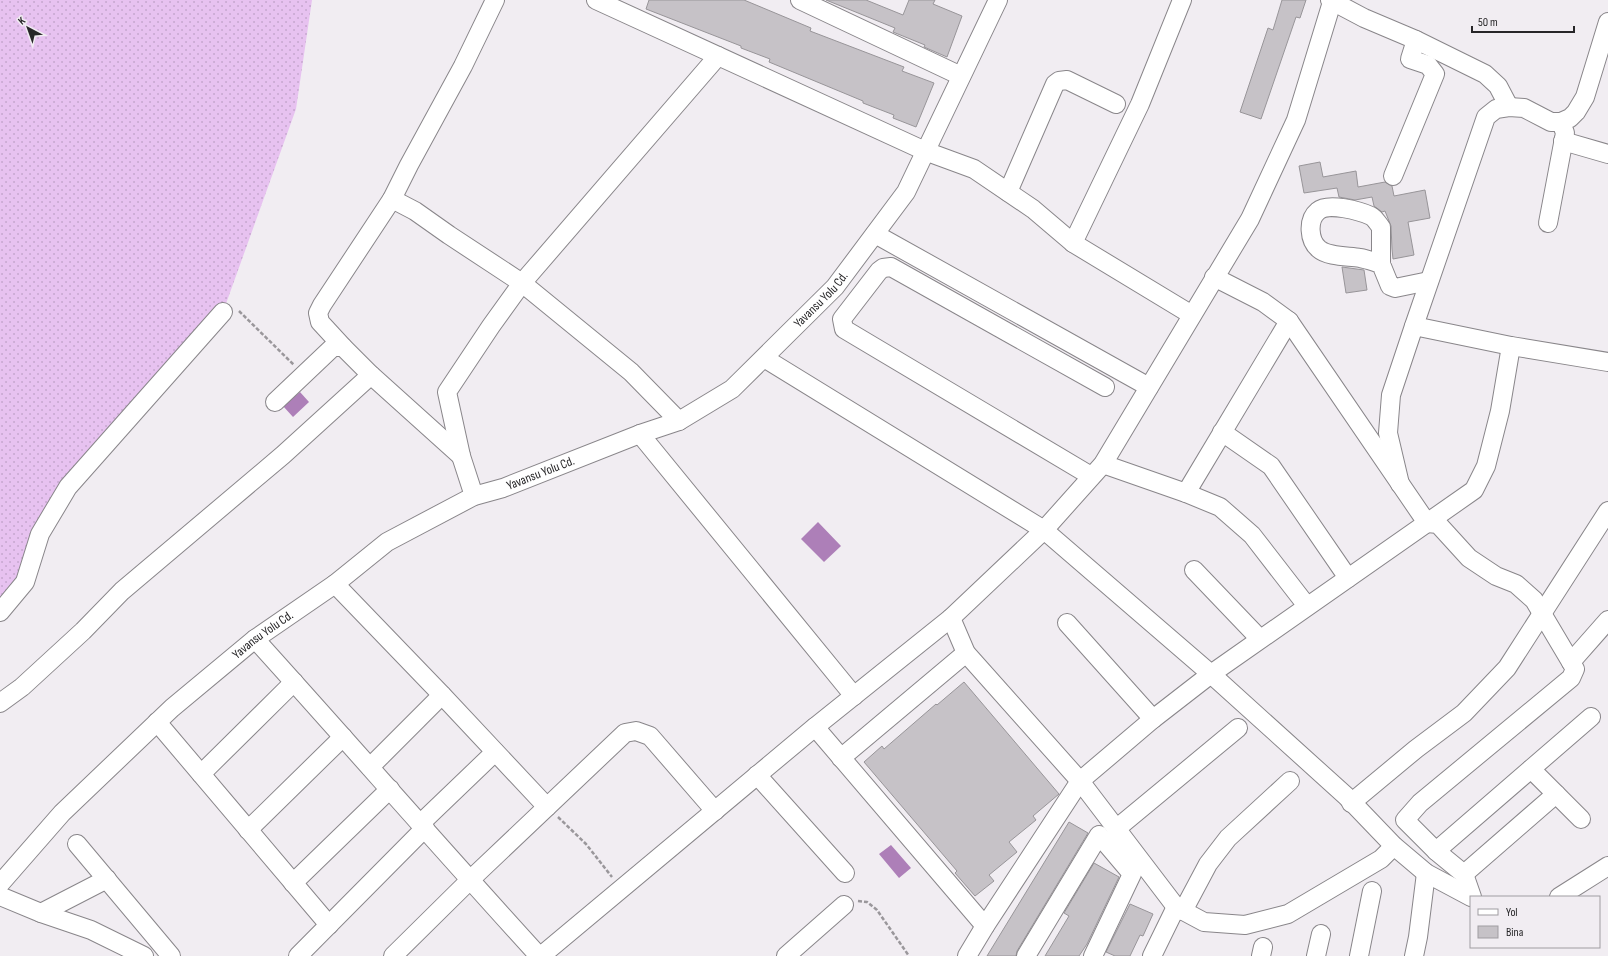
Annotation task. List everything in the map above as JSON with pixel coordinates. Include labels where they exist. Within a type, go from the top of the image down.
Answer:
[{"type":"street","points":[[461,456],[371,375],[320,322],[318,314],[322,304],[392,199],[463,66],[495,0]]},
{"type":"street","points":[[596,0],[925,151],[974,169],[1033,209],[1073,243],[1192,315]]},
{"type":"street","points":[[800,0],[961,76]]},
{"type":"street","points":[[1073,243],[1140,104],[1182,0]]},
{"type":"street","points":[[255,639],[423,825],[470,880],[540,956],[815,727],[950,618],[1044,530],[1097,470],[1149,388],[1214,277],[1250,220],[1296,120],[1331,1],[1485,74],[1498,86],[1509,106]]},
{"type":"street","name":"Yavansu Yolu Cd.","points":[[0,884],[62,813],[172,708],[255,639],[335,584],[387,542],[474,496],[503,488],[640,434],[679,421],[732,389],[835,287],[906,192],[961,76],[993,2]]},
{"type":"street","points":[[1400,484],[1388,433],[1391,395],[1486,117],[1496,109],[1509,106],[1524,108],[1551,122],[1561,122],[1570,118],[1576,112],[1585,97],[1608,22]]},
{"type":"street","points":[[1393,176],[1435,74],[1428,65],[1410,59],[1416,40]]},
{"type":"street","points":[[474,496],[461,456],[448,392],[491,326],[522,283],[718,56]]},
{"type":"street","points":[[1008,192],[1057,82],[1067,80],[1116,104]]},
{"type":"street","points":[[1548,223],[1565,133],[1561,122]]},
{"type":"street","points":[[1563,141],[1608,154]]},
{"type":"street","points":[[392,199],[416,210],[449,235],[522,283],[631,372],[679,421]]},
{"type":"street","points":[[875,234],[1149,388]]},
{"type":"street","points":[[1381,264],[1390,286],[1395,288],[1429,281]]},
{"type":"street","points":[[1105,387],[891,267],[883,268],[879,271],[842,319],[844,329],[1097,470],[1186,493],[1220,507],[1252,535],[1307,606]]},
{"type":"street","points":[[1214,277],[1263,302],[1288,321],[1427,523]]},
{"type":"street","points":[[0,612],[25,582],[40,534],[68,487],[223,312]]},
{"type":"street","points":[[1186,493],[1288,321]]},
{"type":"street","points":[[1414,326],[1511,346],[1608,362]]},
{"type":"street","points":[[967,956],[1080,781],[1153,719],[1211,674],[1474,490],[1486,466],[1500,411],[1511,346]]},
{"type":"street","points":[[275,402],[333,348],[343,347]]},
{"type":"street","points":[[764,358],[1044,530],[1211,674],[1346,796],[1351,803],[1394,846],[1426,873],[1470,896]]},
{"type":"street","points":[[0,703],[33,676],[83,630],[122,591],[283,455],[371,375]]},
{"type":"street","points":[[1222,432],[1271,466],[1348,578]]},
{"type":"street","points":[[640,434],[854,696]]},
{"type":"street","points":[[1351,803],[1416,749],[1464,713],[1507,668],[1608,512]]},
{"type":"street","points":[[1427,523],[1438,524],[1469,558],[1496,576],[1516,584],[1534,600],[1575,669],[1570,678],[1420,803],[1405,820],[1436,851],[1464,874],[1472,896]]},
{"type":"street","points":[[1194,570],[1260,639]]},
{"type":"street","points":[[335,584],[547,807]]},
{"type":"street","points":[[950,618],[966,653],[1080,781],[1180,909],[1204,922],[1245,924],[1288,914],[1381,859],[1394,846]]},
{"type":"street","points":[[1571,662],[1608,620]]},
{"type":"street","points":[[1067,623],[1153,719]]},
{"type":"street","points":[[841,758],[966,653]]},
{"type":"street","points":[[201,774],[294,682]]},
{"type":"street","points":[[370,766],[442,695]]},
{"type":"street","points":[[1436,851],[1591,717]]},
{"type":"street","points":[[157,722],[329,925]]},
{"type":"street","points":[[815,727],[985,926]]},
{"type":"street","points":[[1116,829],[1238,728]]},
{"type":"street","points":[[393,956],[470,880],[625,733],[636,731],[650,736],[715,811]]},
{"type":"street","points":[[248,830],[343,737]]},
{"type":"street","points":[[298,956],[423,825],[496,752]]},
{"type":"street","points":[[1531,769],[1580,819]]},
{"type":"street","points":[[757,776],[845,873]]},
{"type":"street","points":[[1152,956],[1208,864],[1228,838],[1290,781]]},
{"type":"street","points":[[293,883],[390,789]]},
{"type":"street","points":[[1464,874],[1556,794]]},
{"type":"street","points":[[1026,956],[1099,835],[1132,874],[1093,956]]},
{"type":"street","points":[[77,844],[171,956]]},
{"type":"street","points":[[1561,896],[1608,866]]},
{"type":"street","points":[[1414,956],[1418,937],[1426,873]]},
{"type":"street","points":[[42,913],[107,879]]},
{"type":"street","points":[[1359,956],[1372,891]]},
{"type":"street","points":[[0,896],[42,913],[91,930],[144,956]]},
{"type":"street","points":[[786,956],[844,905]]},
{"type":"street","points":[[1316,956],[1321,934]]},
{"type":"path","points":[[223,312],[237,310],[303,375]]},
{"type":"path","points":[[547,807],[586,844],[622,889]]},
{"type":"path","points":[[844,905],[849,902],[860,901],[872,906],[877,910],[910,956]]},
{"type":"shaded area","points":[[0,0],[312,0],[296,109],[223,312],[68,487],[0,612]]},
{"type":"shaded area","points":[[300,392],[309,402],[293,417],[283,406]]},
{"type":"shaded area","points":[[818,522],[841,546],[824,562],[801,539]]},
{"type":"shaded area","points":[[891,845],[911,868],[899,878],[879,854]]},
{"type":"building","points":[[649,0],[744,0],[811,28],[810,31],[904,67],[902,71],[934,83],[916,127],[893,118],[894,115],[863,103],[863,101],[769,62],[770,59],[741,48],[741,46],[646,9]]},
{"type":"building","points":[[826,0],[866,0],[903,15],[909,0],[935,0],[933,4],[962,16],[947,57],[924,47],[925,45],[893,32],[895,28]]},
{"type":"building","points":[[1282,0],[1306,0],[1300,18],[1296,17],[1261,119],[1240,112],[1268,28],[1273,30]]},
{"type":"building","points":[[1320,162],[1323,177],[1356,171],[1358,187],[1385,182],[1392,186],[1394,196],[1425,190],[1430,218],[1408,222],[1414,255],[1393,259],[1391,226],[1385,211],[1382,212],[1374,206],[1372,197],[1355,200],[1339,197],[1337,188],[1304,193],[1299,166]]},
{"type":"building","points":[[1342,267],[1364,270],[1367,290],[1346,293]]},
{"type":"building","points":[[964,682],[1059,794],[1033,816],[1036,820],[1009,842],[1017,852],[989,875],[994,881],[975,896],[955,873],[957,871],[864,762],[882,746],[884,749]]},
{"type":"building","points":[[1069,822],[1088,833],[1017,951],[1016,956],[987,956]]},
{"type":"building","points":[[1094,863],[1119,877],[1087,944],[1079,956],[1045,956],[1069,916],[1064,913]]},
{"type":"building","points":[[1130,904],[1153,914],[1143,936],[1140,935],[1130,956],[1115,956],[1106,952]]}]
